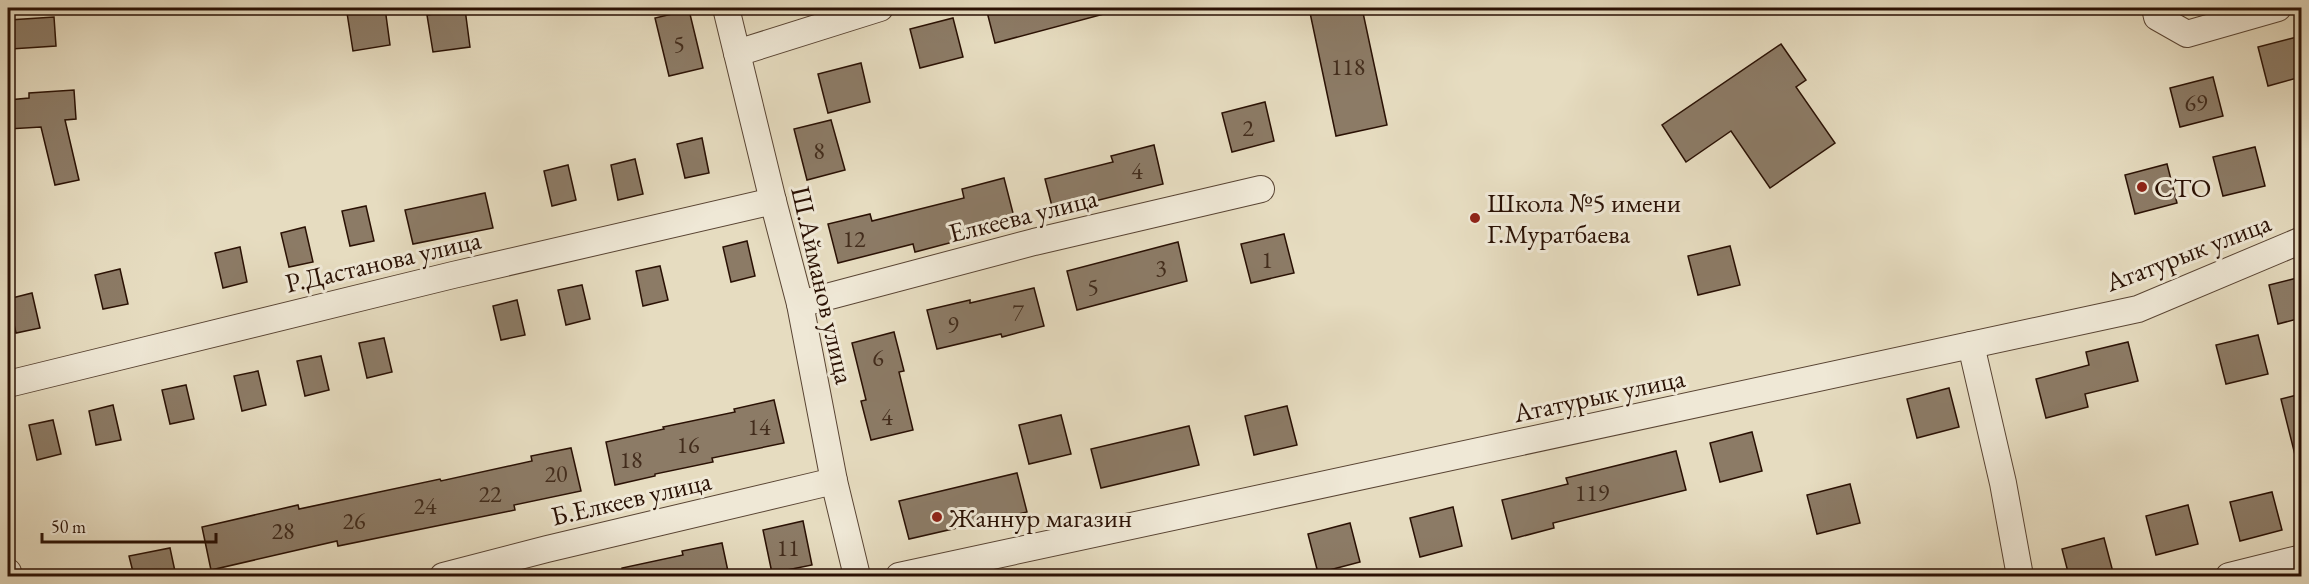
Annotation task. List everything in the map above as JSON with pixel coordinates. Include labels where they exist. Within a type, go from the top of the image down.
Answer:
[{"type":"street","name":"Ш.Айманов улица","points":[[726,8],[800,304],[834,481],[857,576]]},
{"type":"street","points":[[737,53],[880,8]]},
{"type":"street","points":[[2155,8],[2157,17],[2187,34],[2278,8]]},
{"type":"street","name":"Елкеева улица","points":[[800,304],[1034,242],[1261,189]]},
{"type":"street","name":"Р.Дастанова улица","points":[[8,384],[442,278],[773,201]]},
{"type":"street","name":"Ататурык улица","points":[[899,576],[2138,309],[2301,240]]},
{"type":"street","points":[[1971,345],[2003,483],[2020,576]]},
{"type":"street","name":"Б.Елкеев улица","points":[[443,576],[834,481]]},
{"type":"street","points":[[2229,576],[2301,558]]},
{"type":"street","points":[[8,572],[9,576]]},
{"type":"building","points":[[385,8],[390,45],[353,51],[347,13]]},
{"type":"building","points":[[986,8],[1103,8],[1104,14],[995,43]]},
{"type":"building","points":[[1309,8],[1362,8],[1387,125],[1336,136]]},
{"type":"building","points":[[465,9],[470,47],[433,52],[427,15]]},
{"type":"building","points":[[689,10],[703,68],[669,76],[655,18]]},
{"type":"building","points":[[54,17],[56,46],[11,49],[9,20]]},
{"type":"building","points":[[953,18],[963,57],[920,68],[910,29]]},
{"type":"building","points":[[2301,36],[2301,77],[2268,86],[2258,47]]},
{"type":"building","points":[[1781,44],[1806,80],[1796,87],[1835,143],[1770,188],[1731,131],[1686,162],[1662,125]]},
{"type":"building","points":[[861,63],[870,102],[828,113],[818,74]]},
{"type":"building","points":[[2213,77],[2223,116],[2180,127],[2170,88]]},
{"type":"building","points":[[74,90],[76,119],[65,120],[79,180],[55,185],[41,127],[8,129],[8,100],[29,98],[29,93]]},
{"type":"building","points":[[1265,102],[1274,141],[1232,152],[1222,113]]},
{"type":"building","points":[[831,120],[845,170],[807,180],[794,129]]},
{"type":"building","points":[[702,138],[709,173],[685,178],[677,144]]},
{"type":"building","points":[[1154,145],[1163,184],[1095,201],[1097,207],[1055,218],[1045,179],[1113,162],[1111,156]]},
{"type":"building","points":[[2255,147],[2265,186],[2223,196],[2213,157]]},
{"type":"building","points":[[635,159],[643,194],[618,200],[611,165]]},
{"type":"building","points":[[2167,164],[2177,203],[2135,214],[2125,175]]},
{"type":"building","points":[[568,165],[576,200],[552,206],[544,171]]},
{"type":"building","points":[[1004,178],[1014,217],[955,231],[957,241],[915,252],[913,244],[838,263],[828,224],[870,214],[872,221],[964,198],[962,189]]},
{"type":"building","points":[[485,193],[493,228],[413,244],[405,210]]},
{"type":"building","points":[[366,206],[374,241],[350,246],[342,211]]},
{"type":"building","points":[[305,227],[313,262],[289,267],[281,233]]},
{"type":"building","points":[[1284,234],[1294,273],[1251,283],[1241,244]]},
{"type":"building","points":[[747,241],[755,276],[731,282],[723,247]]},
{"type":"building","points":[[1178,242],[1187,281],[1077,310],[1067,271]]},
{"type":"building","points":[[1730,246],[1740,285],[1698,295],[1688,256]]},
{"type":"building","points":[[240,247],[247,282],[223,288],[215,253]]},
{"type":"building","points":[[660,266],[668,300],[643,306],[636,271]]},
{"type":"building","points":[[120,269],[128,304],[103,309],[95,275]]},
{"type":"building","points":[[2301,277],[2301,318],[2278,324],[2269,285]]},
{"type":"building","points":[[582,285],[590,319],[566,325],[558,290]]},
{"type":"building","points":[[1034,288],[1044,326],[1002,337],[1001,334],[937,349],[927,310],[970,300],[970,303]]},
{"type":"building","points":[[32,293],[40,328],[16,333],[8,299]]},
{"type":"building","points":[[517,300],[525,335],[501,340],[493,306]]},
{"type":"building","points":[[894,332],[904,371],[899,372],[913,430],[871,440],[861,401],[866,400],[852,343]]},
{"type":"building","points":[[2258,335],[2268,374],[2226,384],[2216,345]]},
{"type":"building","points":[[384,338],[392,372],[367,378],[359,343]]},
{"type":"building","points":[[2128,342],[2138,381],[2085,394],[2088,407],[2046,418],[2036,379],[2089,365],[2086,352]]},
{"type":"building","points":[[321,356],[329,390],[305,396],[297,361]]},
{"type":"building","points":[[258,371],[266,405],[242,411],[234,376]]},
{"type":"building","points":[[186,385],[194,419],[170,424],[162,390]]},
{"type":"building","points":[[1949,388],[1959,427],[1917,438],[1907,399]]},
{"type":"building","points":[[2301,394],[2301,454],[2295,455],[2281,399]]},
{"type":"building","points":[[774,400],[784,443],[712,458],[713,462],[615,485],[606,442],[735,412],[734,409]]},
{"type":"building","points":[[113,405],[121,440],[96,445],[89,411]]},
{"type":"building","points":[[1287,406],[1297,445],[1254,455],[1245,416]]},
{"type":"building","points":[[1061,415],[1071,454],[1029,464],[1019,425]]},
{"type":"building","points":[[53,420],[61,454],[37,460],[29,425]]},
{"type":"building","points":[[1189,426],[1199,465],[1101,488],[1091,449]]},
{"type":"building","points":[[1752,432],[1762,471],[1720,482],[1710,443]]},
{"type":"building","points":[[571,448],[581,491],[514,505],[515,510],[338,546],[337,541],[211,570],[202,527],[298,505],[299,509],[440,479],[441,481],[532,461],[531,456]]},
{"type":"building","points":[[1676,451],[1686,490],[1553,523],[1554,528],[1512,539],[1502,500],[1568,484],[1566,478]]},
{"type":"building","points":[[1017,473],[1027,512],[909,539],[899,501]]},
{"type":"building","points":[[1850,484],[1860,523],[1817,534],[1807,495]]},
{"type":"building","points":[[2272,492],[2282,530],[2240,541],[2230,502]]},
{"type":"building","points":[[2188,505],[2198,544],[2156,555],[2146,516]]},
{"type":"building","points":[[1453,507],[1462,546],[1420,557],[1410,518]]},
{"type":"building","points":[[803,521],[812,565],[772,573],[763,530]]},
{"type":"building","points":[[1350,523],[1360,562],[1318,573],[1308,534]]},
{"type":"building","points":[[2104,538],[2114,576],[2069,576],[2062,549]]},
{"type":"building","points":[[722,543],[729,576],[623,576],[622,568],[683,555],[682,551]]},
{"type":"building","points":[[170,548],[176,576],[134,576],[129,556]]},
{"type":"place","name":"СТО","points":[[2142,187]]},
{"type":"place","name":"Школа №5 имени Г.Муратбаева","points":[[1475,218]]},
{"type":"place","name":"Жаннур магазин","points":[[937,517]]}]
